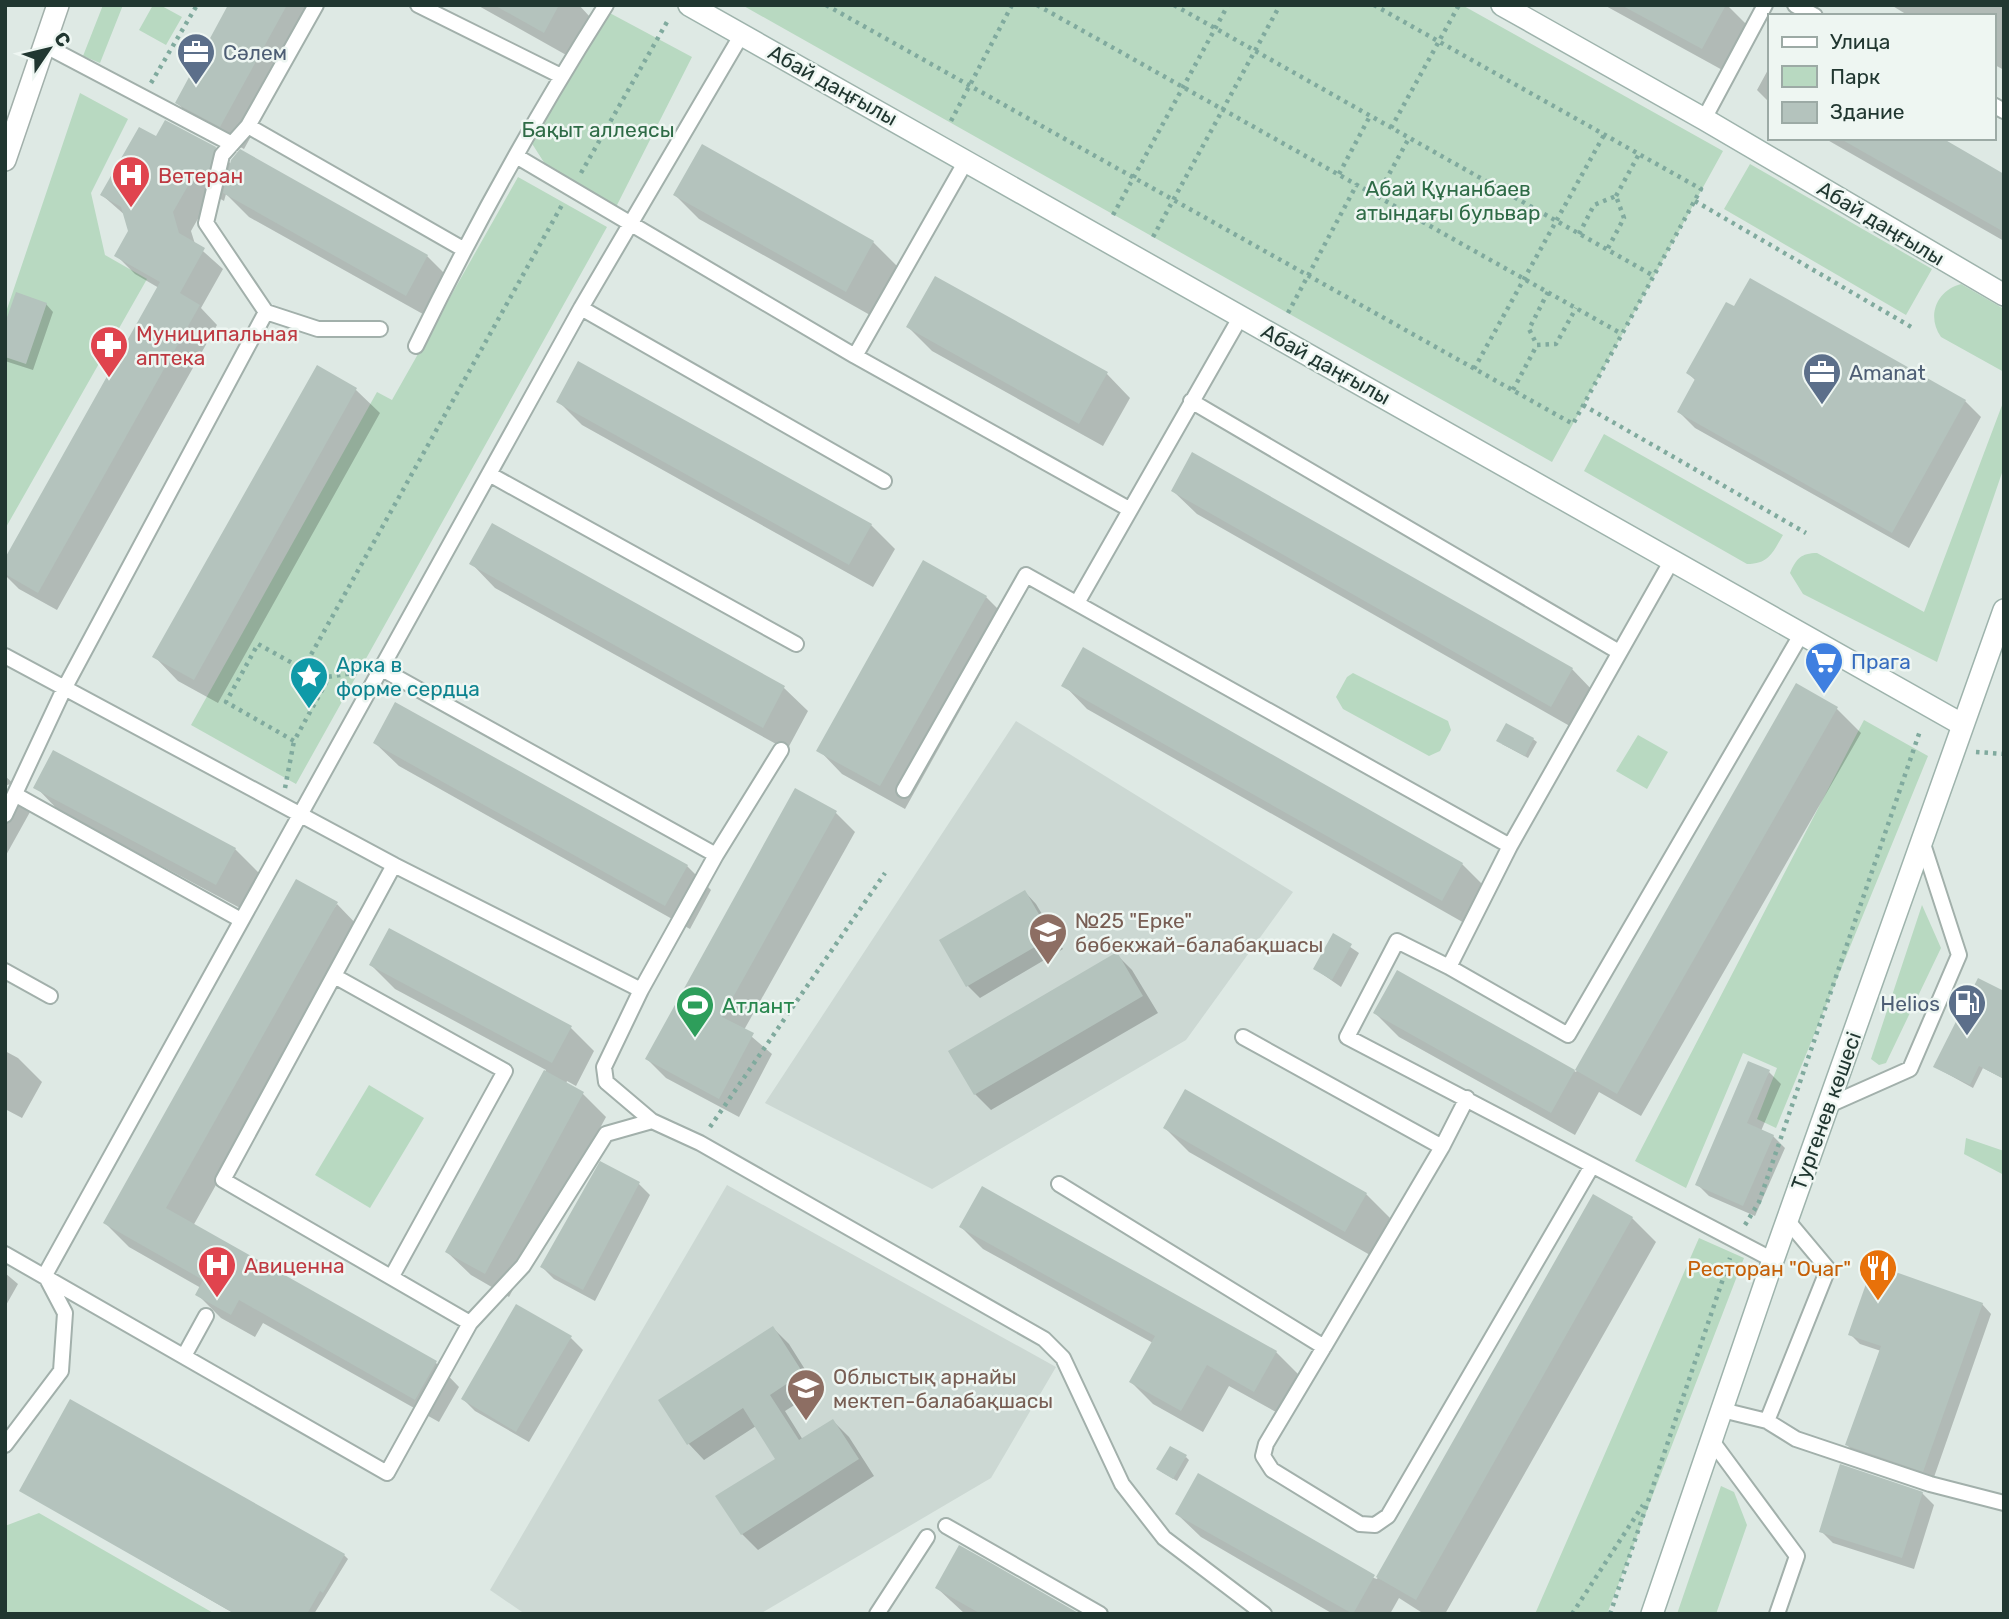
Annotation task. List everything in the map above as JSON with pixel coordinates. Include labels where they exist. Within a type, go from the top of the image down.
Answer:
[{"type":"main road","points":[[5,160],[58,5]]},
{"type":"main road","name":"Абай даңғылы","points":[[689,5],[1964,725]]},
{"type":"main road","name":"Абай даңғылы","points":[[1503,5],[2004,295]]},
{"type":"main road","name":"Тургенев көшесі","points":[[1653,1614],[1773,1260],[2004,610]]},
{"type":"lane","points":[[316,5],[248,126],[222,155],[206,223],[266,312],[317,329],[380,329]]},
{"type":"lane","points":[[418,5],[561,76]]},
{"type":"lane","points":[[416,346],[463,249],[561,76],[606,5]]},
{"type":"lane","points":[[1704,119],[1765,5]]},
{"type":"lane","points":[[1794,5],[1811,14]]},
{"type":"lane","points":[[45,1275],[581,308],[742,34]]},
{"type":"lane","points":[[44,45],[232,144]]},
{"type":"lane","points":[[248,126],[463,249]]},
{"type":"lane","points":[[516,156],[855,356],[1129,509]]},
{"type":"lane","points":[[855,356],[966,161]]},
{"type":"lane","points":[[581,308],[884,481]]},
{"type":"lane","points":[[5,815],[64,689],[266,312]]},
{"type":"lane","points":[[1077,603],[1241,316]]},
{"type":"lane","points":[[1191,401],[1619,652]]},
{"type":"lane","points":[[489,474],[796,644]]},
{"type":"lane","points":[[1449,967],[1510,846],[1672,560]]},
{"type":"lane","points":[[904,790],[1026,575],[1510,846]]},
{"type":"lane","points":[[1773,1260],[1347,1037],[1397,941],[1449,967],[1568,1035],[1802,634]]},
{"type":"lane","points":[[5,656],[394,864],[641,990]]},
{"type":"lane","points":[[380,668],[716,855]]},
{"type":"lane","points":[[781,750],[716,855],[641,990],[604,1067],[606,1082],[652,1121],[699,1143],[1044,1339],[1063,1358],[1122,1484],[1164,1538],[1244,1609],[1264,1614]]},
{"type":"lane","points":[[16,795],[241,920]]},
{"type":"lane","points":[[1829,1105],[1910,1069],[1959,955],[1922,841]]},
{"type":"lane","points":[[394,864],[336,977],[223,1181],[470,1323]]},
{"type":"lane","points":[[5,971],[50,996]]},
{"type":"lane","points":[[336,977],[505,1071],[392,1276]]},
{"type":"lane","points":[[1244,1037],[1442,1147]]},
{"type":"lane","points":[[1466,1098],[1442,1147],[1266,1444],[1263,1457],[1272,1469],[1360,1524],[1376,1525],[1388,1516],[1592,1166]]},
{"type":"lane","points":[[5,1254],[387,1473],[470,1323],[523,1266],[606,1134],[652,1121]]},
{"type":"lane","points":[[1059,1184],[1324,1347]]},
{"type":"lane","points":[[1767,1421],[1828,1269],[1787,1220]]},
{"type":"lane","points":[[5,1445],[61,1371],[65,1313],[45,1275]]},
{"type":"lane","points":[[184,1356],[206,1317]]},
{"type":"lane","points":[[1722,1410],[1767,1421],[1796,1439],[1930,1484],[2004,1503]]},
{"type":"lane","points":[[1712,1441],[1797,1556],[1777,1614]]},
{"type":"lane","points":[[946,1526],[1100,1614]]},
{"type":"lane","points":[[877,1614],[927,1536]]},
{"type":"path","points":[[142,97],[197,5]]},
{"type":"path","points":[[826,5],[1573,424],[1701,189],[1374,5]]},
{"type":"path","points":[[950,121],[1012,5]]},
{"type":"path","points":[[1037,5],[1622,334]]},
{"type":"path","points":[[1174,5],[1654,276]]},
{"type":"path","points":[[1114,215],[1228,5]]},
{"type":"path","points":[[1153,237],[1280,5]]},
{"type":"path","points":[[1391,128],[1459,5]]},
{"type":"path","points":[[303,669],[667,22]]},
{"type":"path","points":[[1339,174],[1370,116]]},
{"type":"path","points":[[1474,369],[1604,135]]},
{"type":"path","points":[[1377,196],[1409,138]]},
{"type":"path","points":[[1579,234],[1594,205],[1616,196],[1639,154]]},
{"type":"path","points":[[1288,313],[1357,184]]},
{"type":"path","points":[[1607,250],[1624,218],[1616,196]]},
{"type":"path","points":[[1695,201],[1913,328]]},
{"type":"path","points":[[1538,345],[1529,329],[1548,292]]},
{"type":"path","points":[[1538,345],[1556,344],[1576,308]]},
{"type":"path","points":[[1513,391],[1538,345]]},
{"type":"path","points":[[1583,405],[1806,533]]},
{"type":"path","points":[[282,804],[293,741],[326,683],[258,644],[226,702],[293,741]]},
{"type":"path","points":[[319,678],[380,668]]},
{"type":"path","points":[[1610,1614],[1736,1241],[1759,1202],[1920,731]]},
{"type":"path","points":[[699,1143],[885,873]]},
{"type":"path","points":[[1572,1614],[1648,1499]]},
{"type":"shaded area","name":"№25 \"Ерке\" бөбекжай-балабақшасы","points":[[1016,721],[1293,892],[1186,1040],[932,1189],[765,1103]]},
{"type":"shaded area","name":"Облыстық арнайы мектеп-балабақшасы","points":[[727,1185],[1056,1367],[991,1478],[760,1614],[525,1614],[490,1590]]},
{"type":"green space","points":[[103,5],[123,5],[100,63],[83,56]]},
{"type":"green space","points":[[153,5],[160,5],[182,17],[166,45],[139,30]]},
{"type":"green space","name":"Абай Құнанбаев атындағы бульвар","points":[[742,5],[1462,5],[1723,151],[1552,462]]},
{"type":"green space","name":"Бақыт аллеясы","points":[[606,11],[692,57],[616,207],[545,164],[531,142]]},
{"type":"green space","points":[[80,93],[128,119],[91,193],[105,255],[147,279],[5,529],[5,315]]},
{"type":"green space","points":[[1750,164],[1932,269],[1906,315],[1724,209]]},
{"type":"green space","name":"Бақыт аллеясы","points":[[518,177],[607,227],[296,784],[191,725],[377,392],[392,400]]},
{"type":"green space","points":[[1961,284],[2004,309],[2004,372],[1941,337],[1937,329],[1934,321],[1936,305],[1946,292]]},
{"type":"green space","points":[[2004,400],[2004,467],[1937,662],[1803,594],[1790,573],[1800,558],[1817,553],[1924,612]]},
{"type":"green space","points":[[1604,434],[1783,535],[1773,552],[1760,562],[1747,564],[1584,471]]},
{"type":"green space","points":[[1353,673],[1448,721],[1451,730],[1440,751],[1429,756],[1343,709],[1336,697],[1347,677]]},
{"type":"green space","points":[[1864,720],[1928,756],[1776,1128],[1757,1119],[1777,1068],[1743,1053],[1686,1188],[1635,1161]]},
{"type":"green space","points":[[1638,735],[1668,752],[1647,789],[1616,771]]},
{"type":"green space","points":[[1922,905],[1941,948],[1886,1063],[1879,1065],[1871,1059]]},
{"type":"green space","points":[[369,1085],[424,1118],[370,1208],[315,1175]]},
{"type":"green space","points":[[1966,1138],[2004,1151],[2004,1175],[1964,1154]]},
{"type":"green space","points":[[1699,1238],[1744,1258],[1607,1614],[1535,1614]]},
{"type":"green space","points":[[1721,1486],[1734,1492],[1747,1525],[1716,1614],[1677,1614]]},
{"type":"green space","points":[[39,1513],[215,1614],[5,1614],[5,1526]]},
{"type":"building","points":[[228,5],[287,5],[220,127],[175,103]]},
{"type":"building","points":[[494,5],[559,5],[544,33]]},
{"type":"building","points":[[1621,5],[1726,5],[1702,49]]},
{"type":"building","points":[[165,120],[216,147],[205,184],[193,177],[173,212],[179,233],[205,248],[180,293],[200,305],[38,593],[5,574],[5,558],[160,282],[114,256],[128,231],[121,207],[100,195],[139,127],[156,136]]},
{"type":"building","points":[[1843,140],[1945,140],[2004,174],[2004,232]]},
{"type":"building","points":[[702,144],[874,241],[846,292],[673,195]]},
{"type":"building","points":[[240,149],[428,255],[406,296],[223,193],[231,160]]},
{"type":"building","points":[[935,276],[1108,372],[1079,424],[906,327]]},
{"type":"building","name":"Amanat","points":[[1750,278],[1966,400],[1892,533],[1677,412],[1695,379],[1686,373],[1726,302],[1734,306]]},
{"type":"building","points":[[16,292],[47,303],[26,364],[5,357],[5,323]]},
{"type":"building","points":[[578,361],[872,524],[849,565],[556,402]]},
{"type":"building","points":[[317,365],[357,388],[194,680],[152,657]]},
{"type":"building","points":[[1192,452],[1573,668],[1551,707],[1171,491]]},
{"type":"building","points":[[492,523],[785,686],[763,728],[469,564]]},
{"type":"building","points":[[923,560],[987,596],[880,786],[816,751]]},
{"type":"building","points":[[1083,647],[1463,863],[1442,901],[1061,686]]},
{"type":"building","points":[[1796,683],[1838,707],[1617,1094],[1575,1070]]},
{"type":"building","points":[[395,702],[688,865],[665,906],[373,743]]},
{"type":"building","points":[[1506,723],[1534,738],[1525,756],[1496,741]]},
{"type":"building","points":[[53,750],[236,848],[216,885],[33,788]]},
{"type":"building","points":[[795,788],[837,811],[722,1017],[754,1033],[719,1099],[645,1059]]},
{"type":"building","points":[[296,879],[338,902],[166,1208],[437,1361],[415,1400],[239,1300],[231,1315],[195,1295],[203,1280],[103,1223]]},
{"type":"building","points":[[1025,890],[1052,937],[966,987],[939,940]]},
{"type":"building","points":[[389,928],[572,1026],[552,1063],[369,965]]},
{"type":"building","points":[[1333,933],[1352,944],[1332,980],[1313,969]]},
{"type":"building","points":[[1117,952],[1143,996],[974,1095],[948,1051]]},
{"type":"building","points":[[1397,970],[1575,1070],[1551,1113],[1373,1013]]},
{"type":"building","points":[[1978,978],[2004,991],[2004,1079],[1979,1066],[1970,1085],[1933,1067]]},
{"type":"building","points":[[1748,1061],[1770,1070],[1747,1123],[1774,1135],[1743,1206],[1695,1185]]},
{"type":"building","points":[[544,1070],[584,1092],[485,1274],[445,1252]]},
{"type":"building","points":[[1185,1089],[1367,1193],[1345,1232],[1163,1128]]},
{"type":"building","points":[[600,1161],[640,1182],[583,1290],[540,1267]]},
{"type":"building","points":[[982,1186],[1277,1351],[1254,1392],[1207,1365],[1181,1411],[1129,1382],[1155,1336],[959,1227]]},
{"type":"building","points":[[1593,1194],[1633,1217],[1416,1600],[1376,1577]]},
{"type":"building","points":[[1873,1264],[1983,1303],[1923,1472],[1845,1445],[1881,1346],[1848,1335]]},
{"type":"building","points":[[516,1304],[572,1336],[516,1432],[461,1399]]},
{"type":"building","points":[[773,1326],[803,1373],[770,1395],[799,1440],[833,1419],[859,1459],[741,1535],[715,1496],[775,1459],[743,1408],[687,1445],[658,1400]]},
{"type":"building","points":[[70,1399],[345,1554],[323,1593],[320,1591],[307,1614],[235,1614],[19,1491]]},
{"type":"building","points":[[1170,1446],[1187,1455],[1173,1479],[1156,1469]]},
{"type":"building","points":[[1840,1464],[1923,1492],[1902,1558],[1819,1532]]},
{"type":"building","points":[[1198,1473],[1375,1575],[1353,1614],[1175,1514]]},
{"type":"building","points":[[959,1545],[1080,1614],[981,1614],[935,1588]]},
{"type":"place","name":"Сәлем","points":[[196,86]]},
{"type":"place","name":"Ветеран","points":[[131,209]]},
{"type":"place","name":"Муниципальная аптека","points":[[109,379]]},
{"type":"place","name":"Amanat","points":[[1822,406]]},
{"type":"place","name":"Прага","points":[[1824,695]]},
{"type":"place","name":"Арка в форме сердца","points":[[309,710]]},
{"type":"place","name":"№25 \"Ерке\" бөбекжай-балабақшасы","points":[[1048,966]]},
{"type":"place","name":"Helios","points":[[1967,1037]]},
{"type":"place","name":"Атлант","points":[[695,1039]]},
{"type":"place","name":"Авиценна","points":[[217,1299]]},
{"type":"place","name":"Ресторан \"Очаг\"","points":[[1878,1302]]},
{"type":"place","name":"Облыстық арнайы мектеп-балабақшасы","points":[[806,1422]]}]
